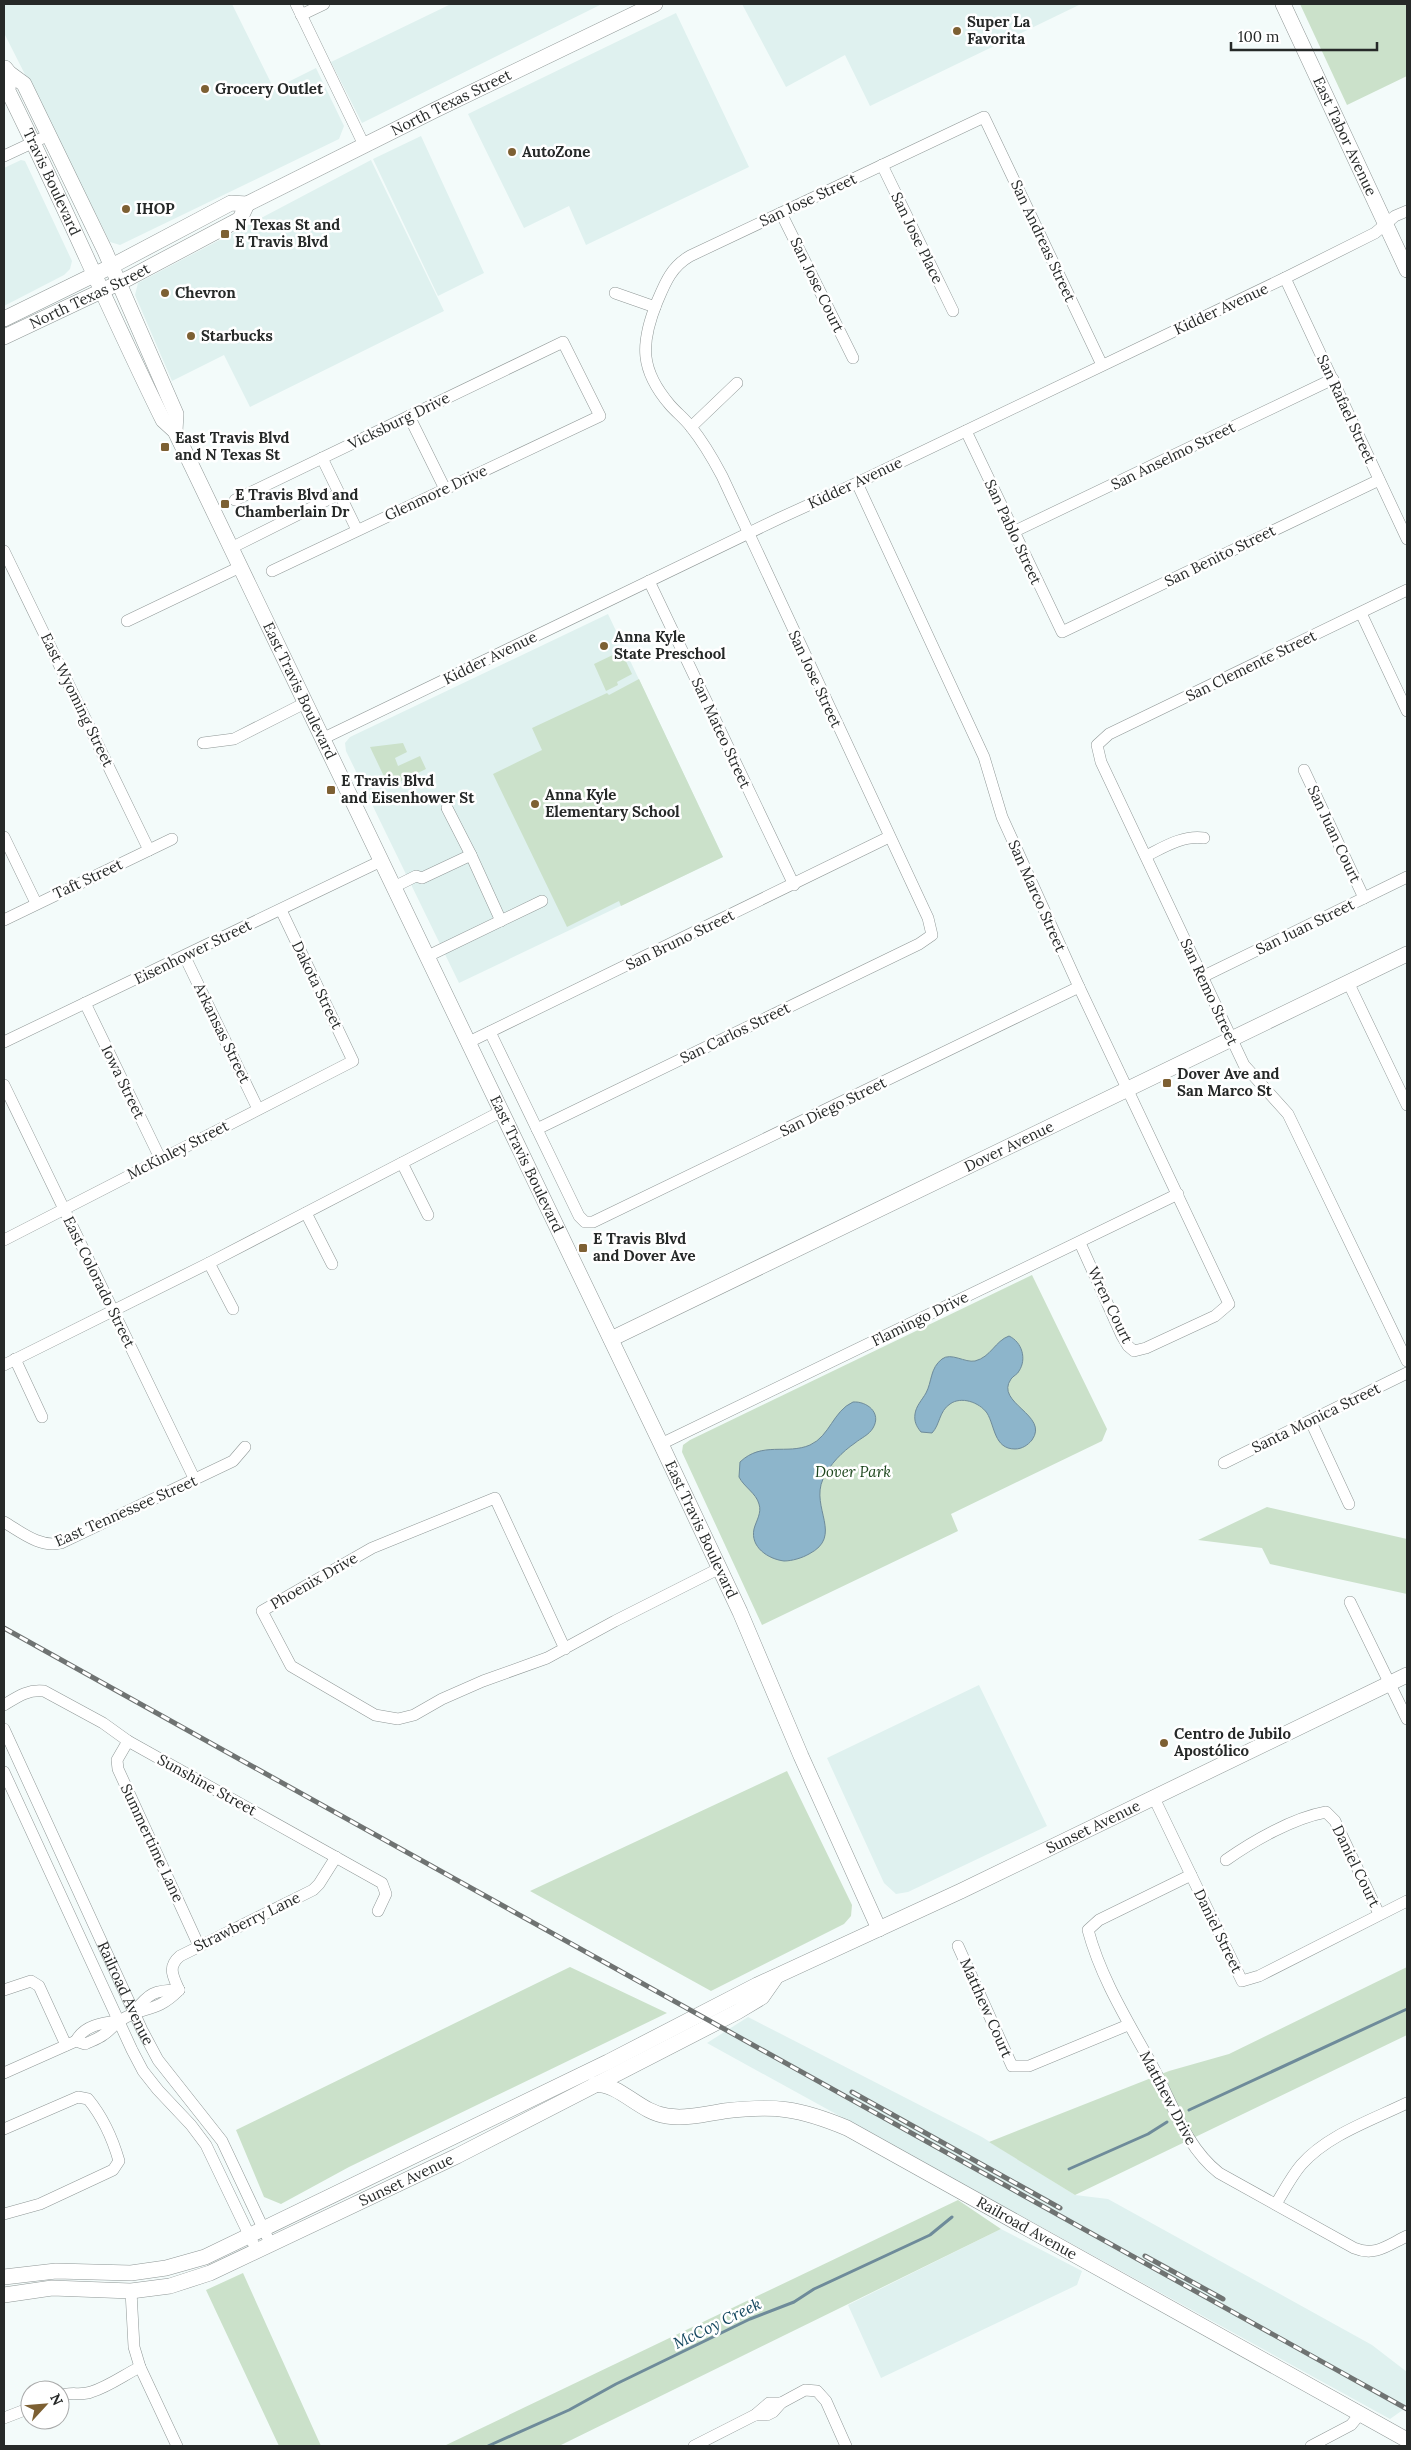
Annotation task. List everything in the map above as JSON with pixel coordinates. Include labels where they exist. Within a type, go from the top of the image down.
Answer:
[{"type":"main road","name":"East Tabor Avenue","points":[[1283,4],[1407,270]]},
{"type":"main road","name":"North Texas Street","points":[[4,319],[95,275],[231,203],[247,204],[647,6]]},
{"type":"main road","name":"Travis Boulevard","points":[[6,69],[24,84],[110,267]]},
{"type":"main road","name":"Travis Boulevard","points":[[6,69],[8,91],[101,290]]},
{"type":"main road","name":"North Texas Street","points":[[4,337],[117,283],[240,219],[247,204]]},
{"type":"main road","name":"East Travis Boulevard","points":[[110,267],[176,414],[176,431]]},
{"type":"main road","name":"East Travis Boulevard","points":[[101,290],[163,420],[176,431],[720,1568],[879,1929]]},
{"type":"main road","name":"Dover Avenue","points":[[611,1339],[1407,954]]},
{"type":"main road","name":"Sunset Avenue","points":[[4,2277],[56,2271],[131,2273],[166,2268],[205,2257],[611,2068],[778,1976],[1407,1676]]},
{"type":"main road","name":"Sunset Avenue","points":[[4,2295],[52,2288],[131,2291],[191,2280],[264,2248],[457,2156],[595,2084],[611,2068]]},
{"type":"main road","points":[[611,2068],[626,2096]]},
{"type":"main road","name":"Railroad Avenue","points":[[595,2084],[614,2088],[634,2103],[666,2116],[688,2116],[770,2107],[799,2110],[847,2128],[1407,2440]]},
{"type":"street","points":[[296,4],[364,145]]},
{"type":"street","points":[[301,15],[324,4]]},
{"type":"street","name":"San Jose Street","points":[[932,935],[928,918],[713,460],[691,427],[670,405],[648,372],[644,355],[646,339],[655,307],[667,279],[680,262],[984,117]]},
{"type":"street","name":"San Andreas Street","points":[[984,117],[1102,365]]},
{"type":"street","points":[[4,156],[49,135]]},
{"type":"street","name":"San Jose Place","points":[[882,165],[952,311]]},
{"type":"street","name":"Kidder Avenue","points":[[322,739],[1285,278],[1373,234],[1407,210]]},
{"type":"street","name":"San Jose Court","points":[[781,213],[853,358]]},
{"type":"street","name":"San Rafael Street","points":[[1285,278],[1407,539]]},
{"type":"street","points":[[615,293],[655,307]]},
{"type":"street","name":"Vicksburg Drive","points":[[235,500],[564,342],[600,416]]},
{"type":"street","name":"San Anselmo Street","points":[[1013,532],[1333,380]]},
{"type":"street","points":[[691,427],[737,383]]},
{"type":"street","points":[[409,416],[445,489]]},
{"type":"street","name":"Glenmore Drive","points":[[272,570],[600,416]]},
{"type":"street","name":"San Pablo Street","points":[[966,431],[1062,632]]},
{"type":"street","points":[[322,458],[356,530]]},
{"type":"street","name":"San Benito Street","points":[[1062,632],[1379,480]]},
{"type":"street","name":"San Marco Street","points":[[857,483],[984,757],[1002,818],[1078,987],[1229,1304]]},
{"type":"street","points":[[231,548],[339,494]]},
{"type":"street","name":"East Wyoming Street","points":[[5,559],[149,850]]},
{"type":"street","points":[[128,621],[240,567]]},
{"type":"street","name":"San Mateo Street","points":[[649,581],[794,885]]},
{"type":"street","name":"San Clemente Street","points":[[1097,745],[1109,734],[1407,590]]},
{"type":"street","points":[[1362,613],[1407,711]]},
{"type":"street","points":[[203,743],[234,739],[305,703]]},
{"type":"street","name":"San Remo Street","points":[[1097,745],[1101,762],[1244,1065],[1288,1114],[1407,1361]]},
{"type":"street","name":"San Juan Court","points":[[1304,770],[1364,898]]},
{"type":"street","points":[[447,808],[471,855],[500,922]]},
{"type":"street","points":[[1146,856],[1175,842],[1194,836],[1204,838]]},
{"type":"street","name":"San Bruno Street","points":[[469,1042],[889,837]]},
{"type":"street","points":[[4,838],[36,904]]},
{"type":"street","name":"Taft Street","points":[[4,920],[172,838]]},
{"type":"street","points":[[394,887],[416,876],[422,878],[471,855]]},
{"type":"street","name":"Eisenhower Street","points":[[4,1042],[185,957],[381,861]]},
{"type":"street","name":"San Juan Street","points":[[1202,977],[1407,877]]},
{"type":"street","points":[[428,956],[542,901]]},
{"type":"street","name":"Dakota Street","points":[[281,910],[353,1061]]},
{"type":"street","name":"San Carlos Street","points":[[537,1129],[920,944],[932,935]]},
{"type":"street","name":"Arkansas Street","points":[[185,957],[258,1109]]},
{"type":"street","points":[[1348,982],[1407,1105]]},
{"type":"street","name":"San Diego Street","points":[[586,1222],[594,1222],[1078,987]]},
{"type":"street","name":"Iowa Street","points":[[85,1003],[161,1160]]},
{"type":"street","name":"East Travis Boulevard","points":[[490,1032],[579,1216],[586,1222]]},
{"type":"street","name":"McKinley Street","points":[[4,1240],[353,1061]]},
{"type":"street","name":"East Colorado Street","points":[[4,1085],[195,1480]]},
{"type":"street","points":[[4,1365],[209,1263],[502,1111]]},
{"type":"street","points":[[402,1163],[428,1215]]},
{"type":"street","name":"Flamingo Drive","points":[[661,1444],[1178,1194]]},
{"type":"street","points":[[306,1213],[332,1264]]},
{"type":"street","name":"Wren Court","points":[[1080,1243],[1122,1336],[1128,1346],[1134,1351],[1146,1348],[1215,1316],[1229,1304]]},
{"type":"street","points":[[209,1263],[233,1309]]},
{"type":"street","points":[[15,1359],[42,1417]]},
{"type":"street","name":"Santa Monica Street","points":[[1224,1463],[1311,1422],[1407,1373]]},
{"type":"street","points":[[1311,1422],[1349,1504]]},
{"type":"street","name":"East Tennessee Street","points":[[4,1522],[41,1543],[56,1544],[233,1461],[245,1447]]},
{"type":"street","name":"Phoenix Drive","points":[[566,1649],[494,1498],[372,1548],[262,1611],[291,1666],[375,1715],[398,1719],[414,1715],[442,1699],[483,1681],[566,1649],[615,1620],[720,1568]]},
{"type":"street","points":[[1350,1602],[1407,1719]]},
{"type":"street","name":"Sunshine Street","points":[[4,1705],[25,1693],[35,1690],[44,1692],[103,1723],[128,1741],[382,1882],[386,1894],[378,1911]]},
{"type":"street","name":"Railroad Avenue","points":[[4,1729],[134,2012],[158,2060],[222,2141],[264,2248]]},
{"type":"street","name":"Summertime Lane","points":[[128,1741],[117,1760],[118,1769],[199,1946]]},
{"type":"street","name":"Railroad Avenue","points":[[4,1772],[118,2021],[143,2071],[206,2145],[257,2232]]},
{"type":"street","name":"Daniel Street","points":[[1154,1798],[1242,1981],[1259,1976],[1407,1901]]},
{"type":"street","name":"Daniel Court","points":[[1226,1860],[1247,1846],[1312,1815],[1326,1812],[1335,1821],[1380,1914]]},
{"type":"street","name":"Strawberry Lane","points":[[4,2073],[71,2043],[80,2032],[98,2024],[118,2021],[134,2012],[152,2010],[166,2003],[178,1990],[171,1971],[173,1961],[199,1946],[313,1890],[336,1857]]},
{"type":"street","name":"Matthew Drive","points":[[1191,1875],[1099,1920],[1088,1930],[1092,1945],[1128,2025],[1153,2067],[1187,2137],[1197,2152],[1219,2173],[1354,2248],[1366,2253],[1378,2250],[1407,2236]]},
{"type":"street","name":"Matthew Court","points":[[958,1946],[1012,2066],[1029,2066],[1128,2025]]},
{"type":"street","points":[[4,1990],[31,1981],[39,1986],[71,2043]]},
{"type":"street","points":[[4,2129],[78,2097],[88,2099],[99,2115],[119,2161],[113,2170],[40,2204],[4,2214]]},
{"type":"street","points":[[1276,2204],[1301,2165],[1316,2151],[1334,2139],[1407,2103]]},
{"type":"street","points":[[131,2291],[134,2347],[140,2367],[177,2446]]},
{"type":"street","points":[[70,2394],[82,2395],[140,2367]]},
{"type":"street","points":[[699,2445],[755,2415],[773,2412],[781,2403],[805,2390],[817,2391],[826,2401],[846,2446]]},
{"type":"street","points":[[4,2418],[20,2412]]},
{"type":"street","points":[[1311,2446],[1351,2425],[1360,2414]]},
{"type":"shaded area","points":[[4,4],[232,4],[274,89],[316,68],[344,126],[339,139],[120,245],[110,242],[4,33]]},
{"type":"shaded area","points":[[451,4],[602,4],[362,123],[331,62]]},
{"type":"shaded area","points":[[742,4],[1081,4],[870,106],[845,55],[786,87]]},
{"type":"shaded area","points":[[676,13],[749,167],[586,245],[569,206],[524,228],[468,114]]},
{"type":"shaded area","points":[[421,136],[484,273],[438,296],[373,159]]},
{"type":"shaded area","points":[[21,160],[25,161],[72,261],[70,269],[64,275],[4,306],[4,168]]},
{"type":"shaded area","points":[[371,160],[444,311],[250,407],[224,355],[172,381],[135,295],[138,283]]},
{"type":"shaded area","name":"Anna Kyle Elementary School","points":[[608,614],[723,857],[459,983],[346,751],[345,743],[350,737]]},
{"type":"shaded area","points":[[979,1685],[1047,1826],[908,1892],[896,1894],[884,1883],[827,1758]]},
{"type":"shaded area","points":[[748,2017],[982,2137],[1075,2195],[1108,2199],[1372,2345],[1407,2372],[1407,2407],[1390,2419],[707,2043]]},
{"type":"shaded area","points":[[1001,2229],[1082,2271],[1077,2285],[881,2378],[848,2305]]},
{"type":"green space","points":[[1300,4],[1407,4],[1407,76],[1347,105]]},
{"type":"green space","points":[[621,651],[632,674],[617,682],[618,685],[606,691],[594,664]]},
{"type":"green space","points":[[639,679],[723,857],[621,906],[619,901],[567,927],[493,774],[542,750],[532,728],[607,693],[609,695]]},
{"type":"green space","points":[[403,743],[407,752],[395,758],[398,766],[420,756],[426,769],[389,787],[370,747]]},
{"type":"green space","name":"Dover Park","points":[[1032,1275],[1107,1429],[1102,1441],[951,1514],[958,1531],[762,1625],[682,1452],[683,1445]]},
{"type":"green space","points":[[1267,1507],[1407,1539],[1407,1594],[1270,1564],[1262,1548],[1198,1540]]},
{"type":"green space","points":[[787,1771],[852,1905],[851,1916],[844,1924],[711,1991],[530,1891]]},
{"type":"green space","points":[[570,1967],[667,2013],[349,2167],[281,2204],[264,2197],[236,2130]]},
{"type":"green space","points":[[1407,1967],[1407,2035],[1075,2195],[989,2142],[1169,2071],[1229,2054]]},
{"type":"green space","points":[[958,2200],[1001,2229],[559,2446],[444,2446]]},
{"type":"green space","points":[[243,2273],[321,2446],[279,2446],[206,2290]]},
{"type":"water","points":[[1009,1336],[1020,1347],[1023,1361],[1008,1387],[1010,1395],[1015,1402],[1034,1423],[1036,1431],[1032,1440],[1018,1449],[1008,1448],[999,1441],[990,1418],[984,1409],[975,1403],[964,1400],[959,1400],[946,1407],[932,1433],[921,1432],[915,1421],[916,1411],[928,1389],[933,1371],[938,1363],[946,1357],[975,1361],[985,1356],[1000,1341]]},
{"type":"water","points":[[853,1402],[858,1402],[872,1409],[876,1417],[875,1423],[869,1433],[837,1459],[823,1479],[820,1500],[825,1530],[824,1539],[819,1547],[797,1559],[784,1561],[766,1555],[758,1547],[753,1535],[760,1507],[755,1497],[739,1477],[740,1462],[757,1452],[801,1448],[810,1445],[822,1436],[846,1406]]},
{"type":"waterway","points":[[1189,2110],[1407,2009]]},
{"type":"waterway","points":[[1069,2169],[1148,2134],[1167,2122]]},
{"type":"waterway","name":"McCoy Creek","points":[[488,2446],[569,2410],[616,2384],[750,2319],[794,2302],[814,2289],[930,2235],[952,2217]]},
{"type":"railway","points":[[4,1628],[1407,2409]]},
{"type":"railway","points":[[852,2092],[1060,2208]]},
{"type":"railway","points":[[1145,2256],[1223,2299]]},
{"type":"place","name":"Super La Favorita","points":[[957,31]]},
{"type":"place","name":"Grocery Outlet","points":[[205,89]]},
{"type":"place","name":"AutoZone","points":[[512,152]]},
{"type":"place","name":"IHOP","points":[[126,209]]},
{"type":"place","name":"N Texas St and E Travis Blvd","points":[[225,234]]},
{"type":"place","name":"Chevron","points":[[165,293]]},
{"type":"place","name":"Starbucks","points":[[191,336]]},
{"type":"place","name":"East Travis Blvd and N Texas St","points":[[165,447]]},
{"type":"place","name":"E Travis Blvd and Chamberlain Dr","points":[[225,504]]},
{"type":"place","name":"Anna Kyle State Preschool","points":[[604,646]]},
{"type":"place","name":"E Travis Blvd and Eisenhower St","points":[[331,790]]},
{"type":"place","name":"Anna Kyle Elementary School","points":[[535,804]]},
{"type":"place","name":"Dover Ave and San Marco St","points":[[1167,1083]]},
{"type":"place","name":"E Travis Blvd and Dover Ave","points":[[583,1248]]},
{"type":"place","name":"Centro de Jubilo Apostólico","points":[[1164,1743]]}]
